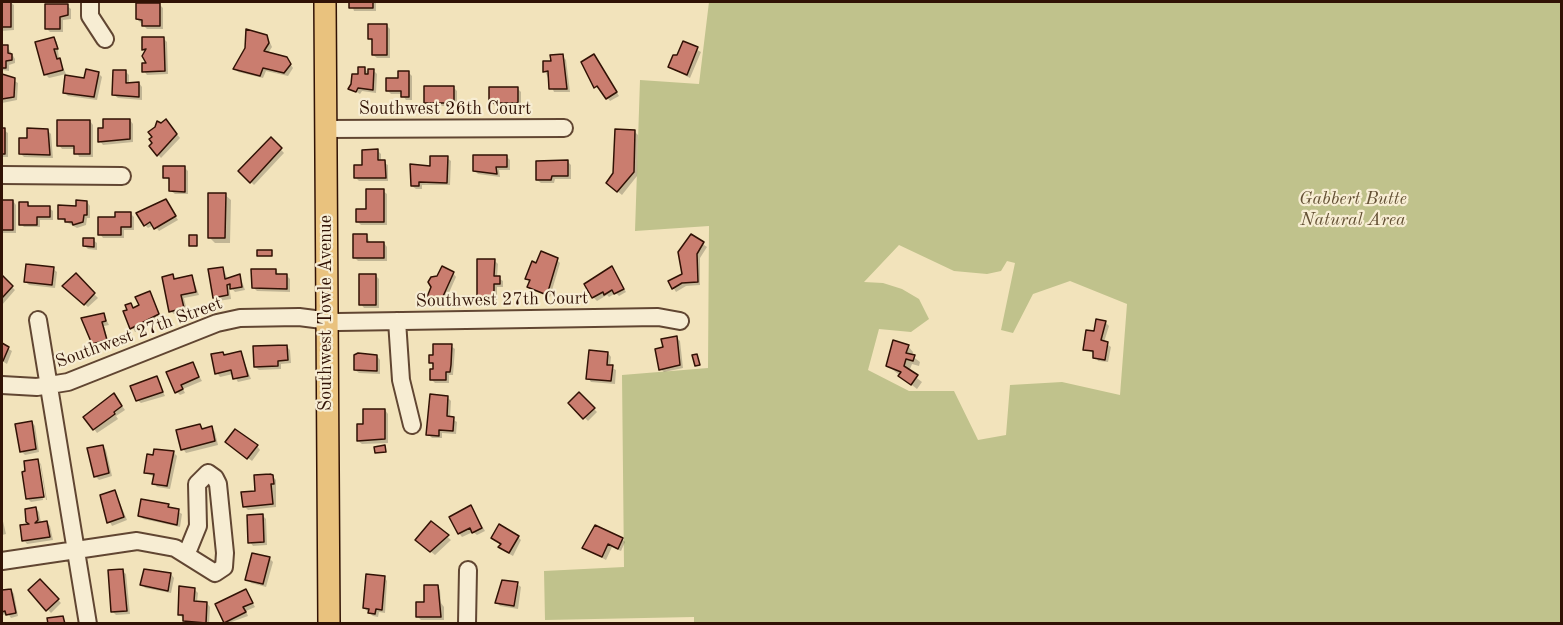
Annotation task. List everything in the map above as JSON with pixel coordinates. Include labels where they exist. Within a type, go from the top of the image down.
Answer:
[{"type":"main road","name":"Southwest Towle Avenue","points":[[325,2],[329,624]]},
{"type":"street","points":[[90,2],[90,16],[105,39]]},
{"type":"street","name":"Southwest 26th Court","points":[[325,129],[564,128]]},
{"type":"street","points":[[2,175],[122,176]]},
{"type":"street","name":"Southwest 27th Street","points":[[2,385],[49,385],[83,378],[217,323],[265,317],[326,319]]},
{"type":"street","name":"Southwest 27th Court","points":[[326,319],[398,321],[658,317],[680,321]]},
{"type":"street","points":[[38,320],[88,624]]},
{"type":"street","points":[[398,321],[401,380],[412,425]]},
{"type":"street","points":[[2,561],[137,541],[163,544],[187,553],[215,573],[224,567],[225,554],[218,484],[215,478],[208,473],[197,484],[198,526],[187,553]]},
{"type":"street","points":[[467,624],[468,570]]},
{"type":"green space","name":"Gabbert Butte Natural Area","points":[[709,2],[1561,2],[1561,623],[694,624],[694,617],[545,620],[544,571],[624,567],[622,375],[708,368],[709,226],[635,231],[640,80],[699,84]],"holes":[[[899,245],[954,271],[987,274],[1001,271],[1007,261],[1015,263],[1001,330],[1013,333],[1033,294],[1070,281],[1127,304],[1120,395],[1062,382],[1010,385],[1006,435],[978,440],[954,391],[909,391],[868,370],[879,329],[911,332],[929,319],[919,299],[902,289],[883,283],[864,282]]]},
{"type":"building","points":[[2,2],[11,2],[11,27],[2,27]]},
{"type":"building","points":[[349,2],[373,2],[373,8],[349,8]]},
{"type":"building","points":[[136,3],[160,3],[160,26],[142,26],[142,20],[136,19]]},
{"type":"building","points":[[45,4],[68,4],[68,15],[60,17],[60,29],[45,29]]},
{"type":"building","points":[[368,24],[387,24],[387,55],[372,55],[372,39],[368,39]]},
{"type":"building","points":[[246,29],[267,35],[269,43],[264,51],[287,57],[291,64],[284,73],[263,68],[260,76],[233,69],[245,48]]},
{"type":"building","points":[[54,37],[58,49],[54,49],[57,59],[60,58],[63,70],[44,75],[35,42]]},
{"type":"building","points":[[142,37],[164,37],[165,71],[142,72],[142,63],[146,63],[142,56],[146,49],[142,50]]},
{"type":"building","points":[[683,41],[698,47],[687,75],[668,67]]},
{"type":"building","points":[[2,45],[8,45],[8,53],[12,54],[12,60],[6,61],[6,68],[2,68]]},
{"type":"building","points":[[563,54],[567,89],[549,89],[548,71],[543,72],[543,61],[551,61],[550,55]]},
{"type":"building","points":[[594,54],[617,92],[606,99],[597,86],[594,88],[581,62]]},
{"type":"building","points":[[358,67],[365,67],[365,74],[368,74],[368,69],[374,69],[373,90],[358,88],[356,92],[348,89],[352,74],[358,74]]},
{"type":"building","points":[[86,69],[99,72],[94,97],[63,93],[65,75],[84,78]]},
{"type":"building","points":[[113,70],[126,70],[126,83],[139,82],[139,97],[112,95]]},
{"type":"building","points":[[398,71],[409,71],[409,97],[401,97],[401,91],[386,91],[386,78],[398,78]]},
{"type":"building","points":[[2,74],[15,78],[14,97],[2,99]]},
{"type":"building","points":[[424,86],[454,86],[454,103],[424,103]]},
{"type":"building","points":[[489,87],[518,87],[518,103],[489,103]]},
{"type":"building","points":[[103,119],[130,119],[130,139],[98,142],[98,128],[103,128]]},
{"type":"building","points":[[166,119],[177,134],[157,156],[149,146],[152,143],[149,139],[152,137],[148,132],[155,127],[157,121],[161,123]]},
{"type":"building","points":[[57,120],[90,120],[90,154],[74,154],[74,146],[57,146]]},
{"type":"building","points":[[2,128],[5,128],[5,154],[2,154]]},
{"type":"building","points":[[27,128],[48,129],[50,155],[19,154],[19,138],[27,138]]},
{"type":"building","points":[[615,129],[635,130],[634,172],[617,192],[606,183],[613,173]]},
{"type":"building","points":[[271,137],[282,148],[250,183],[238,171]]},
{"type":"building","points":[[378,149],[378,160],[385,160],[386,178],[354,178],[354,165],[362,165],[362,150]]},
{"type":"building","points":[[473,155],[507,155],[507,167],[496,167],[497,174],[473,171]]},
{"type":"building","points":[[430,156],[448,156],[447,183],[419,182],[419,186],[411,186],[410,164],[430,166]]},
{"type":"building","points":[[568,160],[568,176],[552,176],[551,180],[536,180],[536,161]]},
{"type":"building","points":[[163,166],[185,166],[185,192],[169,191],[169,178],[163,178]]},
{"type":"building","points":[[366,189],[384,189],[384,222],[356,222],[356,209],[366,209]]},
{"type":"building","points":[[208,193],[226,193],[225,238],[208,238]]},
{"type":"building","points":[[166,199],[176,216],[154,229],[150,222],[144,226],[136,213]]},
{"type":"building","points":[[2,200],[13,200],[13,230],[2,230]]},
{"type":"building","points":[[76,200],[87,201],[87,215],[84,215],[83,222],[73,225],[72,222],[65,222],[65,219],[58,219],[58,205],[76,206]]},
{"type":"building","points":[[19,202],[28,202],[28,206],[50,206],[50,217],[37,217],[37,225],[19,225]]},
{"type":"building","points":[[115,212],[131,212],[131,227],[121,227],[121,235],[98,235],[98,217],[115,217]]},
{"type":"building","points":[[353,234],[367,234],[367,242],[384,242],[384,258],[353,258]]},
{"type":"building","points":[[691,234],[704,242],[697,254],[698,282],[682,283],[672,289],[668,281],[682,274],[678,252]]},
{"type":"building","points":[[189,235],[197,235],[197,246],[189,246]]},
{"type":"building","points":[[83,238],[94,238],[94,247],[83,246]]},
{"type":"building","points":[[257,250],[272,250],[272,256],[257,256]]},
{"type":"building","points":[[541,251],[558,258],[547,295],[527,287],[530,280],[525,279],[532,261],[536,263]]},
{"type":"building","points":[[477,259],[495,259],[494,276],[500,276],[500,284],[494,284],[494,300],[477,300]]},
{"type":"building","points":[[26,264],[54,267],[52,285],[24,282]]},
{"type":"building","points":[[442,266],[454,272],[440,303],[427,297],[431,287],[428,282],[431,277],[437,276]]},
{"type":"building","points":[[612,266],[624,289],[614,294],[612,290],[604,295],[603,292],[592,298],[584,284]]},
{"type":"building","points":[[223,267],[225,279],[240,274],[242,287],[230,289],[230,284],[227,285],[228,295],[213,298],[208,269]]},
{"type":"building","points":[[251,269],[276,269],[276,274],[287,274],[287,289],[252,288]]},
{"type":"building","points":[[76,273],[95,293],[84,305],[62,286]]},
{"type":"building","points":[[173,274],[174,279],[192,275],[196,292],[181,295],[184,308],[169,312],[162,277]]},
{"type":"building","points":[[359,274],[376,274],[376,305],[359,305]]},
{"type":"building","points":[[2,275],[13,286],[2,298]]},
{"type":"building","points":[[150,291],[159,314],[130,329],[123,311],[127,310],[125,305],[131,303],[133,308],[139,305],[135,297]]},
{"type":"building","points":[[104,313],[106,321],[102,322],[107,340],[92,344],[81,318]]},
{"type":"building","points":[[1096,319],[1106,321],[1101,340],[1108,342],[1105,360],[1093,358],[1093,351],[1083,350],[1086,330],[1094,331]]},
{"type":"building","points":[[677,336],[680,365],[659,370],[655,349],[663,347],[661,339]]},
{"type":"building","points":[[893,340],[909,345],[906,353],[915,355],[913,361],[906,359],[904,366],[918,375],[911,385],[898,376],[901,372],[886,366]]},
{"type":"building","points":[[2,343],[9,347],[3,361],[2,361]]},
{"type":"building","points":[[433,344],[452,344],[450,372],[446,372],[446,380],[430,380],[430,369],[433,369],[433,363],[429,363],[429,355],[433,355]]},
{"type":"building","points":[[287,345],[288,360],[278,361],[278,366],[254,367],[253,346]]},
{"type":"building","points":[[589,350],[608,352],[607,365],[613,365],[611,381],[586,379]]},
{"type":"building","points":[[241,351],[248,376],[233,379],[231,370],[215,374],[211,354],[223,352],[224,355]]},
{"type":"building","points":[[358,353],[377,355],[377,371],[354,370],[354,355]]},
{"type":"building","points":[[697,354],[700,365],[695,366],[692,355]]},
{"type":"building","points":[[193,362],[199,377],[181,385],[183,389],[175,393],[166,372]]},
{"type":"building","points":[[157,376],[163,392],[136,401],[130,386]]},
{"type":"building","points":[[579,392],[595,408],[583,419],[568,403]]},
{"type":"building","points":[[114,393],[122,406],[93,430],[83,417]]},
{"type":"building","points":[[430,394],[448,396],[447,416],[454,417],[453,431],[439,430],[439,436],[426,435]]},
{"type":"building","points":[[363,409],[385,409],[385,439],[357,441],[357,424],[363,424]]},
{"type":"building","points":[[32,421],[36,449],[20,452],[15,424]]},
{"type":"building","points":[[200,424],[202,429],[212,426],[215,441],[181,450],[176,430]]},
{"type":"building","points":[[235,429],[258,445],[247,459],[225,442]]},
{"type":"building","points":[[103,445],[109,473],[94,477],[87,448]]},
{"type":"building","points":[[385,445],[386,452],[375,453],[374,447]]},
{"type":"building","points":[[154,449],[174,451],[167,486],[152,484],[154,474],[144,473],[147,454],[153,455]]},
{"type":"building","points":[[38,459],[44,497],[26,499],[22,472],[25,471],[24,461]]},
{"type":"building","points":[[254,475],[273,475],[274,484],[271,484],[273,504],[243,507],[241,492],[255,491]]},
{"type":"building","points":[[115,490],[124,517],[107,523],[100,495]]},
{"type":"building","points":[[141,499],[169,504],[168,507],[179,509],[177,525],[138,516]]},
{"type":"building","points":[[471,505],[482,528],[472,533],[470,528],[458,534],[449,517]]},
{"type":"building","points":[[36,507],[38,520],[35,523],[47,521],[50,537],[22,541],[20,525],[29,524],[26,522],[25,509]]},
{"type":"building","points":[[263,514],[264,542],[248,543],[247,515]]},
{"type":"building","points":[[431,521],[449,535],[430,552],[415,540]]},
{"type":"building","points":[[499,524],[519,536],[509,553],[498,547],[501,544],[491,538]]},
{"type":"building","points":[[595,525],[623,538],[618,549],[608,544],[602,557],[582,548]]},
{"type":"building","points":[[252,553],[270,557],[263,584],[245,580]]},
{"type":"building","points":[[123,569],[127,611],[111,612],[108,570]]},
{"type":"building","points":[[144,569],[171,573],[168,591],[140,585]]},
{"type":"building","points":[[366,574],[385,576],[382,610],[376,609],[375,614],[368,613],[369,609],[363,608]]},
{"type":"building","points":[[40,579],[59,599],[46,611],[28,590]]},
{"type":"building","points":[[502,580],[518,582],[514,606],[495,603]]},
{"type":"building","points":[[424,585],[438,585],[441,617],[416,617],[416,602],[424,602]]},
{"type":"building","points":[[179,586],[195,588],[194,601],[207,602],[206,623],[183,621],[183,615],[178,615]]},
{"type":"building","points":[[11,589],[16,613],[6,615],[5,611],[2,612],[2,590]]},
{"type":"building","points":[[246,589],[253,603],[243,607],[246,612],[224,623],[215,604]]},
{"type":"building","points":[[63,616],[65,624],[48,624],[47,618]]}]
